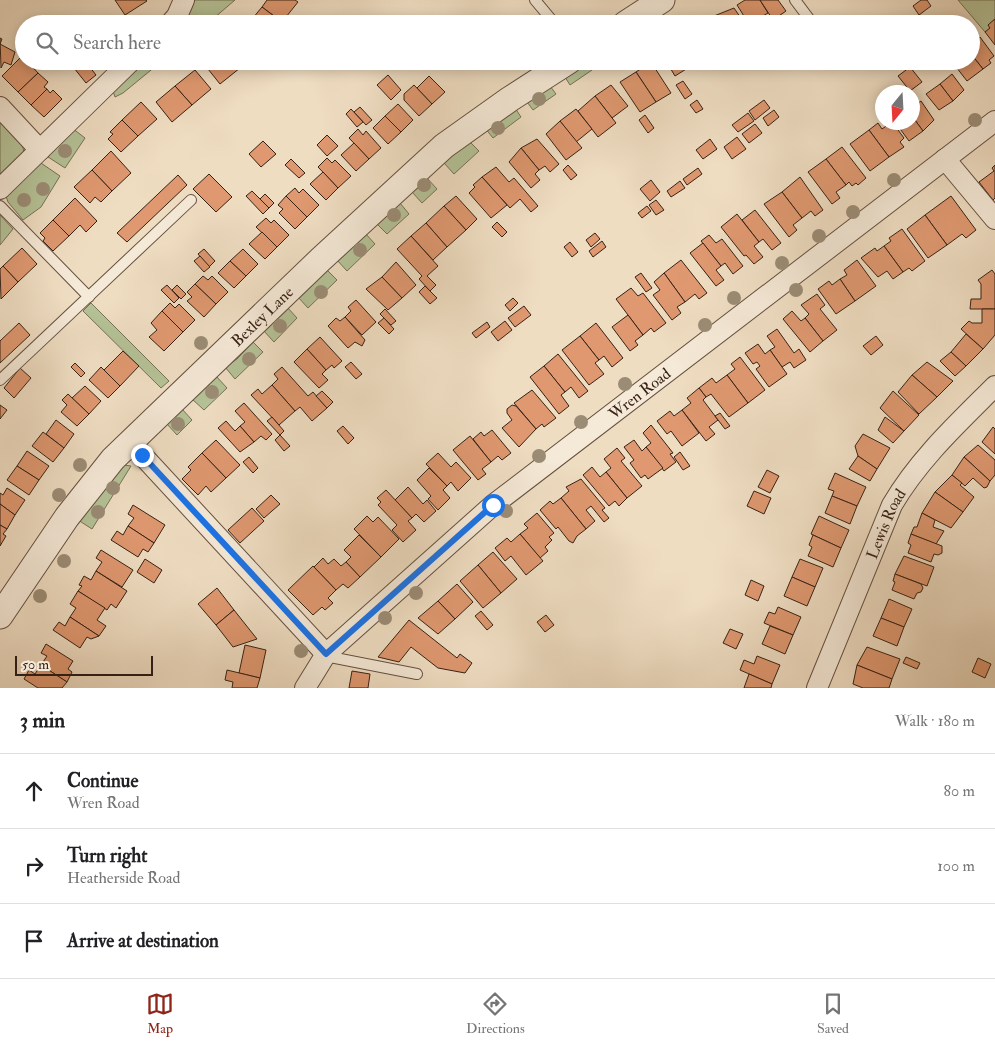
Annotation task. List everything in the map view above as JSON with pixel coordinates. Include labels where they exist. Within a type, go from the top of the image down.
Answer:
[{"type":"street","points":[[177,15],[184,0]]},
{"type":"street","points":[[640,15],[662,0]]},
{"type":"street","points":[[0,189],[122,70]]},
{"type":"street","name":"Bexley Lane","points":[[2,608],[88,487],[108,464],[320,260],[444,146],[554,70]]},
{"type":"street","points":[[0,107],[40,150]]},
{"type":"street","name":"Wren Road","points":[[305,688],[326,655],[493,505],[995,121]]},
{"type":"street","points":[[945,159],[995,219]]},
{"type":"street","name":"Lewis Road","points":[[817,688],[892,505],[903,486],[927,454],[995,386]]},
{"type":"street","points":[[131,443],[326,655]]},
{"type":"lane","points":[[535,0],[548,15]]},
{"type":"lane","points":[[795,0],[806,15]]},
{"type":"lane","points":[[0,380],[191,200]]},
{"type":"lane","points":[[0,206],[89,296]]},
{"type":"lane","points":[[326,655],[417,674]]},
{"type":"green space","points":[[194,0],[235,0],[218,15],[186,15]]},
{"type":"green space","points":[[958,0],[995,0],[995,19],[988,25],[990,28],[985,32],[980,26],[980,15],[971,15]]},
{"type":"green space","points":[[135,70],[151,70],[123,93],[115,97],[113,91]]},
{"type":"green space","points":[[576,70],[592,70],[570,85],[565,77]]},
{"type":"green space","points":[[550,86],[556,94],[533,110],[527,102]]},
{"type":"green space","points":[[515,108],[521,117],[493,138],[485,128]]},
{"type":"green space","points":[[0,121],[18,140],[24,151],[18,163],[0,181]]},
{"type":"green space","points":[[72,128],[85,138],[65,168],[45,155]]},
{"type":"green space","points":[[469,141],[479,151],[454,174],[444,163]]},
{"type":"green space","points":[[38,161],[60,176],[41,207],[23,220],[8,202],[6,196]]},
{"type":"green space","points":[[427,178],[437,189],[422,203],[412,192]]},
{"type":"green space","points":[[400,203],[409,214],[387,234],[377,224]]},
{"type":"green space","points":[[0,215],[13,229],[0,245]]},
{"type":"green space","points":[[365,233],[375,244],[347,271],[336,259]]},
{"type":"green space","points":[[326,269],[337,280],[308,308],[297,296]]},
{"type":"green space","points":[[91,303],[169,381],[161,388],[83,311]]},
{"type":"green space","points":[[287,307],[297,318],[274,342],[263,330]]},
{"type":"green space","points":[[253,342],[263,352],[235,379],[225,367],[237,359]]},
{"type":"green space","points":[[216,376],[227,388],[204,410],[192,399]]},
{"type":"green space","points":[[182,409],[192,420],[177,435],[167,424]]},
{"type":"green space","points":[[124,465],[131,466],[92,529],[75,518]]},
{"type":"building","points":[[115,0],[146,0],[147,1],[125,15]]},
{"type":"building","points":[[267,0],[295,0],[298,2],[288,15],[273,15],[262,7]]},
{"type":"building","points":[[745,0],[760,0],[768,13],[765,15],[743,15],[737,5]]},
{"type":"building","points":[[760,0],[778,0],[786,11],[780,15],[770,15]]},
{"type":"building","points":[[921,0],[927,0],[931,6],[919,15],[913,6]]},
{"type":"building","points":[[262,7],[273,15],[255,15]]},
{"type":"building","points":[[734,8],[739,15],[716,15]]},
{"type":"building","points":[[995,19],[995,45],[985,32],[990,28],[988,25]]},
{"type":"building","points":[[980,37],[994,56],[989,60],[991,63],[983,69],[980,65]]},
{"type":"building","points":[[0,44],[15,52],[11,65],[4,62],[1,68]]},
{"type":"building","points":[[15,63],[15,70],[35,70],[38,73],[18,92],[2,76]]},
{"type":"building","points":[[980,65],[983,69],[967,81],[958,70],[980,70]]},
{"type":"building","points":[[76,70],[92,70],[96,75],[86,83]]},
{"type":"building","points":[[195,70],[211,89],[192,105],[175,86]]},
{"type":"building","points":[[209,70],[238,70],[220,84]]},
{"type":"building","points":[[639,70],[656,70],[671,93],[656,102],[636,72]]},
{"type":"building","points":[[671,70],[685,70],[675,76]]},
{"type":"building","points":[[906,70],[912,70],[922,82],[918,85],[905,85],[898,76]]},
{"type":"building","points":[[636,72],[656,102],[640,112],[620,82]]},
{"type":"building","points":[[38,73],[48,82],[44,87],[47,89],[31,105],[18,92]]},
{"type":"building","points":[[952,74],[964,90],[953,101],[940,84]]},
{"type":"building","points":[[388,75],[401,90],[391,100],[377,85]]},
{"type":"building","points":[[429,76],[445,92],[432,104],[417,88]]},
{"type":"building","points":[[683,81],[692,94],[685,99],[676,85]]},
{"type":"building","points":[[940,84],[953,101],[939,110],[926,94]]},
{"type":"building","points":[[414,85],[432,104],[419,116],[404,100],[404,94]]},
{"type":"building","points":[[611,85],[628,106],[612,118],[595,96]]},
{"type":"building","points":[[175,86],[192,105],[172,122],[156,102]]},
{"type":"building","points":[[47,89],[50,93],[53,90],[62,99],[44,117],[31,105]]},
{"type":"building","points":[[595,96],[616,123],[598,137],[578,111]]},
{"type":"building","points":[[697,100],[703,109],[696,113],[690,105]]},
{"type":"building","points":[[764,100],[770,108],[755,120],[749,111]]},
{"type":"building","points":[[141,102],[157,119],[138,136],[122,120]]},
{"type":"building","points":[[920,102],[934,120],[923,131],[920,127]]},
{"type":"building","points":[[398,104],[413,120],[401,132],[385,116]]},
{"type":"building","points":[[360,107],[372,120],[366,125],[354,112]]},
{"type":"building","points":[[351,109],[363,122],[357,127],[346,114]]},
{"type":"building","points":[[576,109],[592,129],[576,142],[560,121]]},
{"type":"building","points":[[774,110],[779,117],[768,126],[763,118]]},
{"type":"building","points":[[748,113],[754,121],[738,132],[732,125]]},
{"type":"building","points":[[645,115],[654,128],[648,133],[639,120]]},
{"type":"building","points":[[385,116],[401,132],[388,144],[373,128]]},
{"type":"building","points":[[122,120],[138,136],[121,152],[108,139],[113,134],[110,132]]},
{"type":"building","points":[[560,121],[582,148],[566,160],[546,134]]},
{"type":"building","points":[[755,124],[762,133],[749,143],[742,134]]},
{"type":"building","points":[[875,125],[875,130],[898,130],[904,138],[900,142],[904,147],[889,157],[869,130]]},
{"type":"building","points":[[920,127],[923,131],[909,141],[901,130],[920,130]]},
{"type":"building","points":[[358,129],[363,135],[366,131],[381,148],[369,159],[349,138]]},
{"type":"building","points":[[869,130],[889,157],[870,171],[850,144]]},
{"type":"building","points":[[327,135],[338,146],[327,156],[317,145]]},
{"type":"building","points":[[737,137],[746,149],[732,159],[724,147]]},
{"type":"building","points":[[537,139],[559,164],[550,172],[545,166],[539,170],[521,148]]},
{"type":"building","points":[[710,139],[717,149],[703,159],[696,150]]},
{"type":"building","points":[[263,141],[276,154],[261,167],[249,154]]},
{"type":"building","points":[[354,143],[369,159],[356,171],[341,155]]},
{"type":"building","points":[[842,147],[866,178],[858,185],[856,183],[852,186],[849,182],[846,185],[826,159]]},
{"type":"building","points":[[521,148],[539,170],[535,174],[540,180],[531,188],[509,162]]},
{"type":"building","points":[[111,151],[131,173],[112,191],[92,170]]},
{"type":"building","points":[[327,158],[332,163],[335,160],[351,176],[338,188],[318,167]]},
{"type":"building","points":[[291,159],[305,173],[299,178],[285,165]]},
{"type":"building","points":[[826,159],[846,185],[836,192],[840,198],[832,204],[808,172]]},
{"type":"building","points":[[568,165],[577,175],[571,180],[563,170]]},
{"type":"building","points":[[995,165],[995,198],[993,200],[979,182],[994,171],[992,168]]},
{"type":"building","points":[[496,167],[509,182],[514,178],[538,206],[531,212],[520,199],[510,208],[482,177]]},
{"type":"building","points":[[698,168],[702,174],[687,185],[683,179]]},
{"type":"building","points":[[92,170],[112,191],[101,202],[95,197],[90,203],[74,187]]},
{"type":"building","points":[[323,172],[338,188],[326,200],[310,184]]},
{"type":"building","points":[[209,174],[232,197],[216,212],[193,189]]},
{"type":"building","points":[[178,175],[187,185],[127,242],[117,233]]},
{"type":"building","points":[[482,177],[507,205],[491,218],[469,193],[475,187],[473,185]]},
{"type":"building","points":[[800,177],[823,210],[815,216],[811,211],[802,218],[782,192]]},
{"type":"building","points":[[651,180],[660,192],[650,201],[640,189]]},
{"type":"building","points":[[680,181],[685,188],[671,197],[667,191]]},
{"type":"building","points":[[295,188],[299,193],[303,189],[319,205],[307,217],[286,196]]},
{"type":"building","points":[[252,191],[269,208],[263,214],[246,196]]},
{"type":"building","points":[[782,192],[802,218],[793,225],[797,230],[789,237],[764,204]]},
{"type":"building","points":[[265,194],[274,203],[269,208],[260,199]]},
{"type":"building","points":[[286,196],[307,217],[295,229],[279,213],[283,209],[278,205]]},
{"type":"building","points":[[456,196],[477,219],[466,230],[444,206]]},
{"type":"building","points":[[951,196],[976,230],[966,238],[962,234],[947,245],[925,215]]},
{"type":"building","points":[[75,198],[97,221],[86,232],[80,225],[69,236],[53,220]]},
{"type":"building","points":[[656,200],[664,210],[656,215],[649,205]]},
{"type":"building","points":[[444,206],[466,230],[447,247],[426,223]]},
{"type":"building","points":[[647,206],[651,211],[642,218],[638,213]]},
{"type":"building","points":[[755,210],[781,243],[772,250],[763,239],[759,242],[742,220]]},
{"type":"building","points":[[737,214],[759,242],[754,246],[763,257],[754,264],[746,255],[744,256],[721,227]]},
{"type":"building","points":[[925,215],[947,245],[928,258],[907,229]]},
{"type":"building","points":[[266,218],[271,223],[274,220],[289,235],[277,247],[256,227]]},
{"type":"building","points":[[53,220],[69,236],[53,251],[43,241],[45,238],[40,233]]},
{"type":"building","points":[[497,222],[507,232],[502,237],[492,227]]},
{"type":"building","points":[[426,223],[447,247],[433,260],[411,236]]},
{"type":"building","points":[[902,229],[925,261],[912,271],[909,268],[903,272],[884,246],[891,241],[889,238]]},
{"type":"building","points":[[262,232],[277,247],[265,259],[249,244]]},
{"type":"building","points":[[595,233],[600,239],[591,247],[586,240]]},
{"type":"building","points":[[709,235],[716,243],[722,239],[743,266],[733,274],[725,263],[721,266],[701,241]]},
{"type":"building","points":[[411,236],[438,266],[427,276],[436,285],[430,291],[419,279],[422,276],[397,249]]},
{"type":"building","points":[[602,241],[606,247],[593,257],[589,251]]},
{"type":"building","points":[[570,242],[578,252],[572,257],[564,247]]},
{"type":"building","points":[[703,243],[721,266],[716,270],[724,280],[716,286],[690,253]]},
{"type":"building","points":[[884,246],[903,272],[893,279],[887,271],[878,277],[861,258],[875,248],[877,251]]},
{"type":"building","points":[[22,248],[37,264],[18,282],[3,266]]},
{"type":"building","points":[[204,249],[215,261],[209,267],[198,254]]},
{"type":"building","points":[[243,249],[258,264],[246,276],[230,261]]},
{"type":"building","points":[[200,256],[210,267],[204,272],[194,261]]},
{"type":"building","points":[[681,260],[707,293],[699,299],[695,294],[685,302],[664,273]]},
{"type":"building","points":[[857,260],[876,286],[855,301],[840,279],[847,275],[844,270]]},
{"type":"building","points":[[230,261],[246,276],[234,288],[218,273]]},
{"type":"building","points":[[396,262],[416,285],[402,298],[382,277]]},
{"type":"building","points":[[3,266],[18,282],[1,299],[0,269]]},
{"type":"building","points":[[992,270],[995,274],[995,309],[970,309],[971,299],[981,299],[981,284],[978,280]]},
{"type":"building","points":[[641,273],[652,288],[646,292],[635,277]]},
{"type":"building","points":[[664,273],[685,302],[677,307],[681,313],[672,320],[653,295],[660,290],[654,282]]},
{"type":"building","points":[[203,276],[208,280],[212,276],[228,292],[216,304],[195,284]]},
{"type":"building","points":[[382,277],[402,298],[388,310],[366,289]]},
{"type":"building","points":[[840,279],[855,301],[836,314],[818,289],[829,281],[832,285]]},
{"type":"building","points":[[195,284],[216,304],[204,317],[187,301],[192,297],[187,292]]},
{"type":"building","points":[[167,285],[179,298],[174,303],[161,290]]},
{"type":"building","points":[[177,285],[186,294],[181,299],[172,290]]},
{"type":"building","points":[[425,286],[437,298],[430,304],[419,292]]},
{"type":"building","points":[[631,288],[638,296],[643,293],[666,323],[654,332],[651,328],[643,335],[616,299]]},
{"type":"building","points":[[817,294],[825,305],[820,309],[837,330],[823,341],[805,318],[809,314],[801,305]]},
{"type":"building","points":[[513,298],[518,303],[510,311],[505,305]]},
{"type":"building","points":[[356,300],[376,322],[362,335],[345,317],[351,311],[348,307]]},
{"type":"building","points":[[170,303],[175,308],[179,304],[195,320],[183,332],[162,311]]},
{"type":"building","points":[[524,306],[531,315],[515,327],[508,318]]},
{"type":"building","points":[[385,309],[396,321],[391,325],[380,314]]},
{"type":"building","points":[[982,309],[995,309],[995,335],[983,349],[961,329],[969,321],[972,323],[982,323]]},
{"type":"building","points":[[162,311],[183,332],[164,351],[149,337],[157,330],[151,323]]},
{"type":"building","points":[[792,311],[801,321],[805,318],[823,341],[810,352],[783,319]]},
{"type":"building","points":[[628,315],[643,335],[635,341],[638,345],[630,351],[612,327]]},
{"type":"building","points":[[345,317],[365,340],[362,346],[355,342],[348,348],[328,326],[336,318],[340,321]]},
{"type":"building","points":[[384,318],[394,329],[389,334],[378,323]]},
{"type":"building","points":[[505,321],[512,330],[498,341],[491,332]]},
{"type":"building","points":[[487,322],[490,327],[476,338],[472,333]]},
{"type":"building","points":[[19,323],[30,335],[0,363],[0,341]]},
{"type":"building","points":[[596,323],[623,358],[612,367],[604,356],[599,360],[580,336]]},
{"type":"building","points":[[777,329],[794,353],[799,349],[806,360],[794,368],[790,362],[782,367],[770,350],[775,347],[767,336]]},
{"type":"building","points":[[966,334],[983,349],[966,366],[951,352]]},
{"type":"building","points":[[580,336],[599,360],[595,363],[604,374],[589,385],[562,350]]},
{"type":"building","points":[[876,336],[883,345],[871,355],[863,346]]},
{"type":"building","points":[[320,337],[342,361],[334,368],[332,365],[326,370],[307,349]]},
{"type":"building","points":[[758,344],[765,354],[770,350],[787,374],[769,387],[756,369],[760,366],[757,362],[753,364],[745,353]]},
{"type":"building","points":[[307,349],[326,370],[322,374],[328,380],[319,388],[294,362]]},
{"type":"building","points":[[123,351],[139,366],[120,386],[104,370]]},
{"type":"building","points":[[951,352],[966,366],[955,376],[940,361]]},
{"type":"building","points":[[558,354],[588,391],[579,398],[571,387],[565,392],[544,366]]},
{"type":"building","points":[[740,357],[765,390],[748,403],[727,375],[735,369],[731,364]]},
{"type":"building","points":[[351,362],[362,374],[356,379],[345,367]]},
{"type":"building","points":[[927,362],[953,381],[937,397],[912,375]]},
{"type":"building","points":[[75,363],[85,373],[81,377],[71,367]]},
{"type":"building","points":[[544,366],[565,392],[561,395],[569,406],[559,414],[530,377]]},
{"type":"building","points":[[101,367],[120,386],[108,398],[89,380]]},
{"type":"building","points":[[282,367],[308,396],[313,392],[327,408],[312,421],[300,407],[295,411],[272,385],[278,379],[274,374]]},
{"type":"building","points":[[20,368],[31,378],[14,398],[4,388]]},
{"type":"building","points":[[727,375],[748,403],[729,417],[711,394],[706,397],[699,388],[712,378],[716,383]]},
{"type":"building","points":[[912,375],[937,397],[919,414],[898,392]]},
{"type":"building","points":[[272,385],[295,411],[279,425],[251,395],[258,389],[262,394]]},
{"type":"building","points":[[85,386],[101,401],[89,414],[72,398]]},
{"type":"building","points":[[699,388],[706,397],[703,400],[718,420],[709,427],[715,434],[706,441],[682,410],[691,403],[687,398]]},
{"type":"building","points":[[532,390],[556,418],[544,427],[542,424],[536,429],[514,403]]},
{"type":"building","points":[[322,391],[333,402],[327,408],[316,396]]},
{"type":"building","points":[[893,391],[919,415],[904,431],[880,408]]},
{"type":"building","points":[[68,394],[89,414],[77,426],[61,412],[67,405],[62,400]]},
{"type":"building","points":[[244,403],[272,434],[266,440],[261,436],[254,442],[240,426],[245,422],[235,411]]},
{"type":"building","points":[[0,405],[7,410],[0,419]]},
{"type":"building","points":[[512,405],[516,406],[536,429],[519,447],[502,428],[512,420],[507,413],[507,409]]},
{"type":"building","points":[[682,410],[699,433],[682,446],[671,431],[667,434],[657,421],[670,411],[674,416]]},
{"type":"building","points":[[720,413],[730,426],[725,429],[715,416]]},
{"type":"building","points":[[272,417],[284,431],[280,435],[267,421]]},
{"type":"building","points":[[885,417],[904,431],[893,443],[878,430]]},
{"type":"building","points":[[56,420],[74,434],[64,448],[46,434]]},
{"type":"building","points":[[226,421],[235,431],[240,426],[254,442],[240,452],[218,428]]},
{"type":"building","points":[[651,425],[673,453],[670,454],[676,462],[664,471],[646,447],[651,443],[643,433]]},
{"type":"building","points":[[343,426],[354,438],[348,444],[337,431]]},
{"type":"building","points":[[993,427],[995,429],[995,454],[982,442]]},
{"type":"building","points":[[492,430],[511,453],[502,460],[498,456],[491,462],[473,439],[481,432],[484,436]]},
{"type":"building","points":[[43,432],[64,448],[53,462],[32,446]]},
{"type":"building","points":[[863,434],[890,448],[877,469],[858,456],[855,446]]},
{"type":"building","points":[[280,435],[290,446],[284,451],[275,440]]},
{"type":"building","points":[[470,436],[491,462],[482,469],[486,474],[478,480],[453,450]]},
{"type":"building","points":[[216,440],[240,465],[226,478],[202,453]]},
{"type":"building","points":[[634,440],[642,451],[646,447],[663,468],[648,479],[645,475],[641,478],[630,463],[634,460],[624,447]]},
{"type":"building","points":[[978,445],[995,460],[995,475],[990,481],[964,457]]},
{"type":"building","points":[[617,448],[625,458],[621,461],[642,486],[627,498],[606,472],[611,468],[604,459]]},
{"type":"building","points":[[27,451],[49,466],[39,480],[17,466]]},
{"type":"building","points":[[680,452],[690,466],[683,470],[674,457]]},
{"type":"building","points":[[202,453],[226,478],[211,492],[206,486],[198,495],[182,479],[191,470],[188,467]]},
{"type":"building","points":[[438,453],[451,467],[456,462],[471,478],[458,491],[451,482],[447,486],[426,464]]},
{"type":"building","points":[[858,456],[877,469],[870,481],[849,469]]},
{"type":"building","points":[[249,457],[258,468],[253,473],[243,462]]},
{"type":"building","points":[[964,457],[990,481],[987,487],[984,488],[973,478],[965,486],[952,475]]},
{"type":"building","points":[[17,466],[39,480],[29,495],[7,480]]},
{"type":"building","points":[[592,467],[600,477],[606,472],[627,498],[619,506],[615,501],[609,506],[583,475]]},
{"type":"building","points":[[429,468],[447,486],[443,490],[450,498],[438,510],[428,499],[431,496],[417,480]]},
{"type":"building","points":[[767,470],[779,476],[770,493],[758,487]]},
{"type":"building","points":[[835,473],[866,487],[857,506],[832,496],[834,491],[828,489]]},
{"type":"building","points":[[952,475],[974,497],[963,512],[935,492]]},
{"type":"building","points":[[581,479],[605,508],[602,510],[609,518],[604,522],[591,506],[586,510],[595,521],[586,529],[561,498],[569,491],[566,487]]},
{"type":"building","points":[[408,487],[423,504],[427,500],[436,511],[424,522],[416,514],[412,518],[395,500]]},
{"type":"building","points":[[7,488],[25,500],[15,515],[0,504],[0,493],[3,495]]},
{"type":"building","points":[[386,490],[412,518],[408,521],[416,530],[403,542],[392,530],[397,525],[378,505],[381,502],[377,498]]},
{"type":"building","points":[[754,491],[771,498],[764,514],[747,506]]},
{"type":"building","points":[[935,492],[963,512],[951,528],[922,513]]},
{"type":"building","points":[[271,495],[280,504],[264,518],[256,509]]},
{"type":"building","points":[[832,496],[857,506],[850,524],[825,513]]},
{"type":"building","points":[[561,498],[586,529],[577,536],[573,543],[569,541],[558,527],[556,529],[540,510],[550,501],[553,504]]},
{"type":"building","points":[[0,504],[15,515],[7,529],[0,525]]},
{"type":"building","points":[[133,505],[165,525],[154,543],[128,526],[134,518],[128,514]]},
{"type":"building","points":[[252,508],[264,521],[240,543],[228,530]]},
{"type":"building","points":[[537,513],[554,533],[549,537],[552,540],[545,547],[548,551],[540,558],[520,534],[528,528],[524,524]]},
{"type":"building","points":[[922,513],[935,520],[933,527],[944,531],[936,544],[911,534],[914,527],[917,527]]},
{"type":"building","points":[[367,516],[373,522],[378,517],[399,539],[381,557],[354,529]]},
{"type":"building","points":[[819,516],[849,530],[841,548],[811,534]]},
{"type":"building","points":[[0,525],[7,529],[3,534],[6,536],[0,546]]},
{"type":"building","points":[[128,526],[154,543],[148,552],[143,549],[138,557],[111,540],[117,531],[123,535]]},
{"type":"building","points":[[520,534],[543,561],[526,575],[511,556],[505,561],[495,548],[507,538],[511,542]]},
{"type":"building","points":[[911,534],[942,546],[942,553],[934,554],[931,562],[908,553],[911,545],[908,543]]},
{"type":"building","points":[[359,535],[381,557],[360,577],[346,562],[351,557],[344,550]]},
{"type":"building","points":[[813,535],[841,548],[833,567],[808,556],[812,547],[809,545]]},
{"type":"building","points":[[101,550],[133,570],[122,587],[96,571],[102,562],[96,558]]},
{"type":"building","points":[[493,552],[517,579],[501,593],[478,565]]},
{"type":"building","points":[[904,556],[934,567],[927,586],[895,574]]},
{"type":"building","points":[[323,558],[328,564],[334,559],[341,566],[346,562],[360,577],[348,588],[343,584],[336,590],[314,567]]},
{"type":"building","points":[[145,559],[162,570],[154,583],[137,572]]},
{"type":"building","points":[[800,559],[823,568],[815,587],[792,577]]},
{"type":"building","points":[[478,565],[501,593],[483,608],[460,581]]},
{"type":"building","points":[[313,566],[336,590],[328,598],[333,603],[325,610],[322,607],[313,615],[288,590]]},
{"type":"building","points":[[96,571],[127,591],[116,608],[111,604],[107,610],[78,591],[82,586],[79,585],[84,576],[91,580]]},
{"type":"building","points":[[895,574],[921,584],[923,588],[921,592],[917,593],[914,599],[892,590]]},
{"type":"building","points":[[792,577],[815,587],[807,606],[784,596]]},
{"type":"building","points":[[751,580],[764,586],[758,601],[745,595]]},
{"type":"building","points":[[457,584],[473,602],[455,619],[438,601]]},
{"type":"building","points":[[217,588],[234,610],[216,625],[198,604]]},
{"type":"building","points":[[78,591],[105,608],[97,620],[106,626],[99,636],[70,617],[76,608],[70,604]]},
{"type":"building","points":[[889,599],[912,609],[904,627],[881,618]]},
{"type":"building","points":[[438,601],[455,619],[438,634],[418,618]]},
{"type":"building","points":[[778,607],[801,617],[793,635],[764,623],[769,612],[775,614]]},
{"type":"building","points":[[234,610],[257,639],[233,647],[216,625]]},
{"type":"building","points":[[481,611],[493,625],[487,630],[475,616]]},
{"type":"building","points":[[546,615],[554,625],[545,632],[537,622]]},
{"type":"building","points":[[70,617],[99,636],[91,639],[87,637],[80,648],[53,630],[59,622],[65,626]]},
{"type":"building","points":[[881,618],[904,627],[897,646],[873,636]]},
{"type":"building","points":[[409,620],[457,658],[460,654],[472,663],[465,673],[438,668],[411,647],[399,662],[378,657]]},
{"type":"building","points":[[770,626],[793,635],[785,654],[762,644]]},
{"type":"building","points":[[730,629],[743,634],[736,649],[723,643]]},
{"type":"building","points":[[46,644],[73,661],[68,669],[72,672],[67,682],[41,665],[47,656],[41,653]]},
{"type":"building","points":[[245,645],[266,650],[260,678],[239,673]]},
{"type":"building","points":[[867,647],[900,659],[892,679],[857,665]]},
{"type":"building","points":[[757,656],[780,665],[772,684],[740,670],[744,660],[754,664]]},
{"type":"building","points":[[906,657],[920,663],[917,669],[903,663]]},
{"type":"building","points":[[978,658],[991,664],[985,678],[972,672]]},
{"type":"building","points":[[41,665],[67,682],[62,688],[38,688],[24,679],[29,670],[35,674]]},
{"type":"building","points":[[857,665],[892,679],[889,688],[863,688],[853,684]]},
{"type":"building","points":[[227,670],[260,678],[257,688],[232,688],[233,682],[225,680]]},
{"type":"building","points":[[352,671],[370,674],[368,688],[349,688]]},
{"type":"building","points":[[749,674],[772,684],[771,688],[744,688]]},
{"type":"route","points":[[142,455],[326,654],[493,505]]}]
